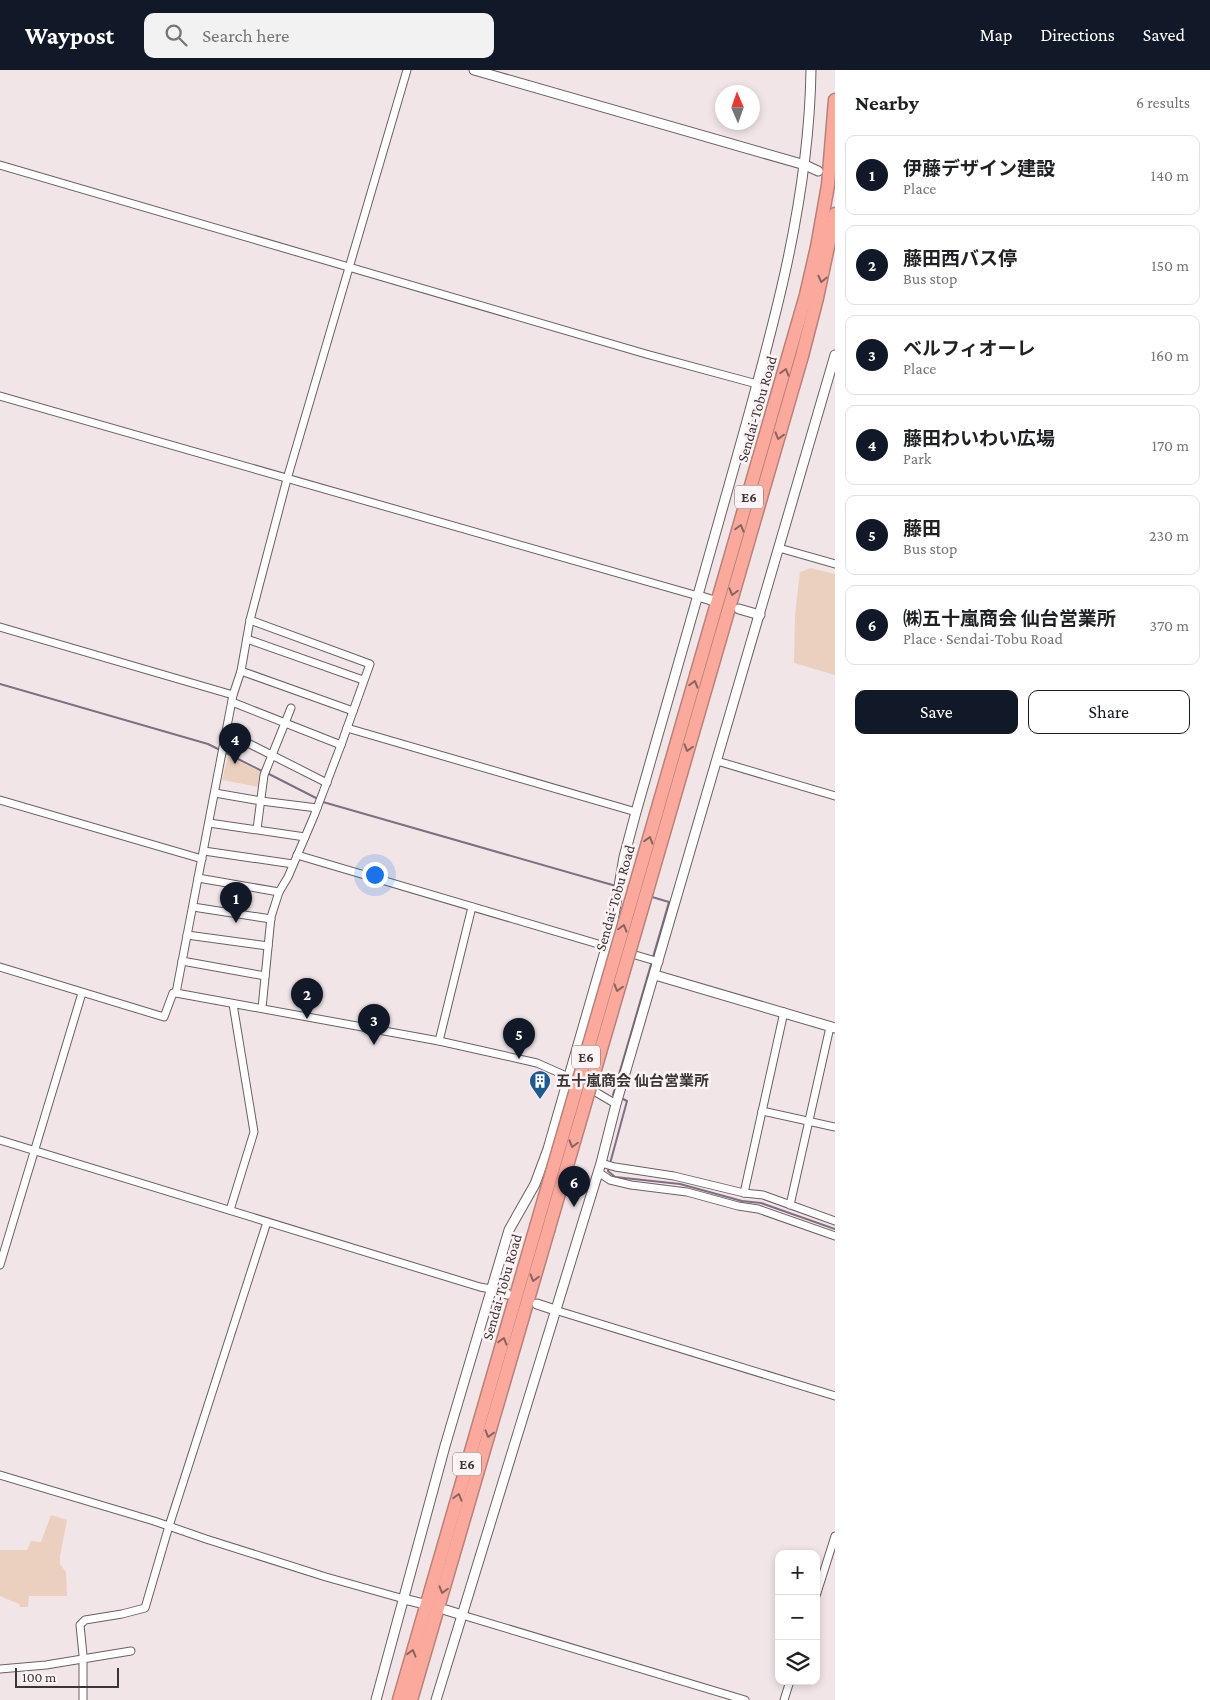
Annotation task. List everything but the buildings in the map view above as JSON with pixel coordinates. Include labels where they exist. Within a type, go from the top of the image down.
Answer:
[{"type":"highway","name":"Sendai-Tobu Road","points":[[641,889],[806,295],[828,185],[835,100]]},
{"type":"highway","name":"Sendai-Tobu Road","points":[[399,1700],[542,1229],[641,889],[802,356],[818,298],[835,214]]},
{"type":"highway","name":"Sendai-Tobu Road","points":[[411,1700],[542,1229]]},
{"type":"street","points":[[176,993],[226,732],[241,671],[250,620],[287,479],[407,70]]},
{"type":"street","points":[[474,70],[805,165],[818,171]]},
{"type":"street","points":[[376,1700],[445,1446],[509,1230],[535,1184],[548,1149],[612,927],[624,857],[636,812],[778,306],[794,234],[805,165],[810,120],[811,70]]},
{"type":"street","points":[[0,164],[646,354],[757,384]]},
{"type":"street","points":[[436,1700],[601,1166],[616,1104],[655,975],[654,960],[760,615],[835,355]]},
{"type":"street","points":[[0,396],[711,600]]},
{"type":"street","points":[[779,548],[835,564]]},
{"type":"street","points":[[739,609],[760,615]]},
{"type":"street","points":[[250,620],[370,664],[327,783],[288,877],[279,892],[271,920],[262,1008]]},
{"type":"street","points":[[0,627],[233,698],[284,723],[341,746]]},
{"type":"street","points":[[247,639],[363,680]]},
{"type":"street","points":[[241,671],[353,710]]},
{"type":"street","points":[[257,829],[265,772],[291,708]]},
{"type":"street","points":[[347,728],[636,812]]},
{"type":"street","points":[[226,732],[327,783]]},
{"type":"street","points":[[716,761],[835,796]]},
{"type":"street","points":[[215,793],[260,801],[319,802]]},
{"type":"street","points":[[0,800],[203,855],[293,864]]},
{"type":"street","points":[[209,823],[305,837]]},
{"type":"street","points":[[297,855],[654,960]]},
{"type":"street","points":[[198,878],[279,892]]},
{"type":"street","points":[[192,907],[271,920]]},
{"type":"street","points":[[439,1041],[472,907]]},
{"type":"street","points":[[187,935],[268,946]]},
{"type":"street","points":[[182,961],[265,976]]},
{"type":"street","points":[[0,968],[164,1017],[172,993],[176,993],[439,1041],[537,1063],[569,1076],[616,1104]]},
{"type":"street","points":[[655,975],[832,1027],[790,1205]]},
{"type":"street","points":[[0,1265],[82,993]]},
{"type":"street","points":[[230,1210],[254,1132],[233,1004]]},
{"type":"street","points":[[744,1193],[784,1012]]},
{"type":"street","points":[[762,1111],[835,1127]]},
{"type":"street","points":[[0,1140],[507,1294]]},
{"type":"street","points":[[601,1166],[674,1176],[744,1193],[763,1195],[835,1221]]},
{"type":"street","points":[[601,1166],[610,1180],[631,1185],[688,1192],[738,1206],[758,1209],[835,1236]]},
{"type":"street","points":[[83,1700],[83,1659],[80,1625],[85,1620],[145,1608],[267,1222]]},
{"type":"street","points":[[537,1304],[835,1396]]},
{"type":"street","points":[[0,1475],[170,1526],[326,1577],[420,1603]]},
{"type":"street","points":[[816,1595],[835,1536]]},
{"type":"street","points":[[446,1610],[745,1700]]},
{"type":"street","points":[[0,1669],[46,1665],[131,1651]]},
{"type":"street","points":[[784,1700],[789,1685]]},
{"type":"shaded area","points":[[811,568],[835,574],[835,675],[794,663],[795,615],[800,572]]},
{"type":"shaded area","points":[[228,756],[261,772],[259,787],[222,780]]},
{"type":"shaded area","points":[[51,1515],[67,1520],[60,1564],[66,1572],[67,1596],[29,1596],[28,1607],[20,1607],[19,1604],[0,1596],[0,1550],[27,1550],[31,1541],[41,1542]]},
{"type":"waterway","points":[[0,684],[208,744],[220,750]]},
{"type":"waterway","points":[[224,752],[262,771]]},
{"type":"waterway","points":[[267,773],[318,799]]},
{"type":"waterway","points":[[323,802],[616,886]]},
{"type":"waterway","points":[[652,897],[669,902],[653,957]]},
{"type":"waterway","points":[[613,1095],[652,961]]},
{"type":"waterway","points":[[623,1099],[627,1101],[608,1171],[615,1177],[680,1184],[742,1201],[761,1203],[835,1229]]},
{"type":"place","name":"藤田わいわい広場","points":[[235,764]]},
{"type":"place","name":"伊藤デザイン建設","points":[[236,923]]},
{"type":"place","name":"藤田西バス停","points":[[307,1019]]},
{"type":"place","name":"ベルフィオーレ","points":[[374,1045]]},
{"type":"place","name":"藤田","points":[[519,1059]]},
{"type":"place","name":"五十嵐商会 仙台営業所","points":[[540,1100]]},
{"type":"place","name":"㈱五十嵐商会 仙台営業所","points":[[574,1207]]}]
